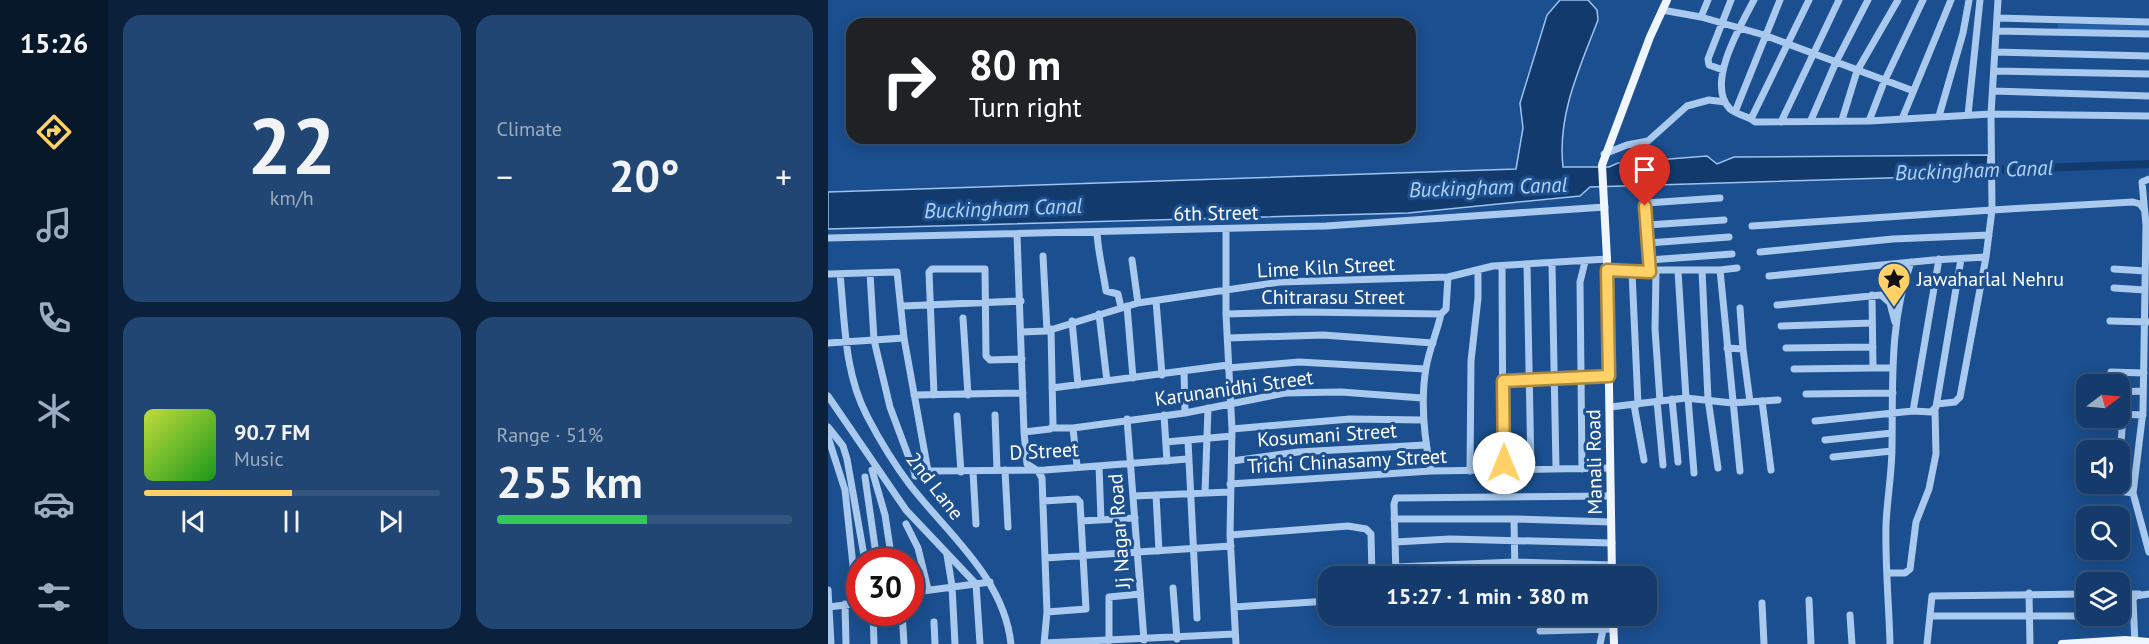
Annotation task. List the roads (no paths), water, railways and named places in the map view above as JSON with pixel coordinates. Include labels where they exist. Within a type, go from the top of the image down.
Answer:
[{"type":"main road","name":"Manali Road","points":[[1612,565],[1607,259],[1602,165],[1604,154],[1667,0]]},
{"type":"main road","points":[[1613,629],[1614,644]]},
{"type":"main road","points":[[2062,644],[2149,642]]},
{"type":"street","points":[[1701,17],[1708,0]]},
{"type":"street","points":[[1723,70],[1709,65],[1708,59],[1731,0]]},
{"type":"street","points":[[1754,0],[1740,28],[1720,82],[1725,102],[1735,112],[1761,123],[1811,120],[1869,121],[1991,114],[2149,116]]},
{"type":"street","points":[[1735,112],[1780,0]]},
{"type":"street","points":[[1751,119],[1809,0]]},
{"type":"street","points":[[1781,123],[1812,52],[1839,0]]},
{"type":"street","points":[[1811,120],[1836,62],[1868,0]]},
{"type":"street","points":[[1842,120],[1857,71],[1898,0]]},
{"type":"street","points":[[1869,121],[1884,82],[1923,0]]},
{"type":"street","points":[[1902,119],[1911,90],[1951,0]]},
{"type":"street","points":[[1939,116],[1963,33],[1969,0]]},
{"type":"street","points":[[1968,116],[1980,0]]},
{"type":"street","points":[[1815,421],[1913,411],[1955,402],[1960,397],[1986,257],[1992,210],[1991,114],[1998,0]]},
{"type":"street","points":[[1662,10],[1701,17],[1764,35],[1884,82],[1911,90]]},
{"type":"street","points":[[1997,18],[2149,22]]},
{"type":"street","points":[[2053,19],[2053,32]]},
{"type":"street","points":[[1996,31],[2149,34]]},
{"type":"street","points":[[1995,52],[2149,56]]},
{"type":"street","points":[[1994,71],[2149,74]]},
{"type":"street","points":[[1993,91],[2149,96]]},
{"type":"street","points":[[1604,154],[1627,145],[1648,141],[1687,106],[1702,100],[1725,102]]},
{"type":"street","points":[[2149,179],[2142,182],[2141,188],[2147,209],[2148,227],[2145,271],[2146,368],[2143,415],[2133,493],[2149,552]]},
{"type":"street","points":[[1663,465],[1653,272],[1649,260],[1645,206],[1648,202],[1720,198]]},
{"type":"street","points":[[1752,226],[2133,202],[2147,209]]},
{"type":"street","name":"6th Street","points":[[828,238],[1326,226],[1605,207]]},
{"type":"street","points":[[1647,225],[1724,220]]},
{"type":"street","points":[[1226,229],[1225,292],[1232,433],[1230,535],[1236,644]]},
{"type":"street","points":[[1097,232],[1098,256],[1103,263],[1106,290],[1118,294],[1124,306],[1133,378]]},
{"type":"street","points":[[1017,234],[1026,460],[1041,474],[1043,501],[1047,612],[1044,644],[1177,639],[1235,634]]},
{"type":"street","points":[[1760,252],[1893,239],[1989,235]]},
{"type":"street","points":[[1648,243],[1729,237]]},
{"type":"street","points":[[1649,260],[1732,254]]},
{"type":"street","points":[[1043,256],[1049,330],[1052,428]]},
{"type":"street","points":[[1769,276],[1986,257]]},
{"type":"street","name":"Lime Kiln Street","points":[[1022,332],[1049,330],[1072,321],[1138,303],[1225,292],[1280,282],[1448,277],[1502,266],[1607,259]]},
{"type":"street","points":[[1887,573],[1905,573],[1910,569],[1916,522],[1929,489],[1936,454],[1936,407],[1961,259]]},
{"type":"street","points":[[1132,260],[1138,303]]},
{"type":"street","points":[[1913,411],[1939,260]]},
{"type":"street","points":[[1582,469],[1580,282],[1585,262]]},
{"type":"street","points":[[1890,644],[1886,524],[1892,451],[1893,368],[1896,327],[1903,285],[1911,262]]},
{"type":"street","points":[[1552,264],[1556,468]]},
{"type":"street","points":[[1527,265],[1531,469]]},
{"type":"street","points":[[1502,266],[1503,472]]},
{"type":"street","points":[[1607,270],[1653,272],[1737,268]]},
{"type":"street","points":[[934,395],[929,272],[932,269],[985,269],[987,358],[1022,359]]},
{"type":"street","points":[[2114,269],[2145,271]]},
{"type":"street","points":[[1470,471],[1471,361],[1478,298],[1478,270]]},
{"type":"street","points":[[1702,270],[1708,399],[1718,468]]},
{"type":"street","points":[[1720,270],[1740,471]]},
{"type":"street","points":[[1678,271],[1694,473]]},
{"type":"street","points":[[828,274],[897,272],[903,306],[904,338],[928,471]]},
{"type":"street","points":[[1632,272],[1636,405],[1644,460]]},
{"type":"street","points":[[870,273],[874,340],[890,407],[915,474],[909,484]]},
{"type":"street","name":"2nd Lane","points":[[840,274],[846,343],[853,382],[866,414],[909,484],[990,582],[1001,607],[1011,644]]},
{"type":"street","points":[[1431,471],[1425,444],[1422,398],[1425,369],[1441,314],[1446,309],[1448,277]]},
{"type":"street","points":[[2114,288],[2145,290]]},
{"type":"street","points":[[1872,295],[1873,368]]},
{"type":"street","points":[[1777,305],[1881,295],[1890,303],[1896,327]]},
{"type":"street","points":[[1156,301],[1162,375]]},
{"type":"street","points":[[903,306],[1021,302]]},
{"type":"street","points":[[1740,308],[1750,402]]},
{"type":"street","name":"Chitrarasu Street","points":[[1226,314],[1304,312],[1441,314]]},
{"type":"street","points":[[1099,314],[1107,381]]},
{"type":"street","points":[[963,318],[968,394]]},
{"type":"street","points":[[1072,321],[1078,385]]},
{"type":"street","points":[[2110,321],[2147,322]]},
{"type":"street","points":[[1781,326],[1872,323]]},
{"type":"street","points":[[1228,338],[1323,335],[1433,343]]},
{"type":"street","points":[[828,342],[846,343],[904,338]]},
{"type":"street","points":[[1786,348],[1873,347]]},
{"type":"street","points":[[1727,348],[1743,349]]},
{"type":"street","points":[[1052,388],[1228,366],[1299,362],[1425,369]]},
{"type":"street","points":[[1794,369],[1893,368]]},
{"type":"street","points":[[2111,372],[2146,368]]},
{"type":"street","points":[[1184,371],[1185,413]]},
{"type":"street","points":[[1503,381],[1580,380],[1609,376]]},
{"type":"street","name":"Karunanidhi Street","points":[[1024,432],[1074,428],[1127,419],[1185,413],[1230,402],[1285,393],[1311,392],[1422,398]]},
{"type":"street","points":[[2130,392],[2143,392]]},
{"type":"street","points":[[914,395],[1023,393]]},
{"type":"street","points":[[1806,394],[1893,393]]},
{"type":"street","points":[[828,396],[906,510],[976,584],[980,644]]},
{"type":"street","points":[[1610,407],[1687,398],[1732,403],[1778,400]]},
{"type":"street","points":[[1672,399],[1678,462]]},
{"type":"street","points":[[1762,401],[1771,470]]},
{"type":"street","points":[[1205,493],[1208,408]]},
{"type":"street","points":[[2130,414],[2143,415]]},
{"type":"street","points":[[995,415],[1008,527]]},
{"type":"street","points":[[1164,415],[1167,461]]},
{"type":"street","points":[[957,416],[961,472]]},
{"type":"street","name":"Jj Nagar Road","points":[[1127,419],[1143,640]]},
{"type":"street","points":[[1166,442],[1350,419],[1423,420]]},
{"type":"street","points":[[828,427],[843,447],[847,459],[862,548]]},
{"type":"street","points":[[1074,428],[1077,466]]},
{"type":"street","points":[[1825,440],[1892,433]]},
{"type":"street","points":[[828,437],[845,490],[852,548]]},
{"type":"street","points":[[1188,441],[1197,618]]},
{"type":"street","name":"Kosumani Street","points":[[1232,461],[1298,452],[1425,444]]},
{"type":"street","points":[[1833,457],[1892,451]]},
{"type":"street","name":"D Street","points":[[915,474],[928,471],[973,472],[1033,468],[1045,470],[1188,459]]},
{"type":"street","points":[[1099,466],[1101,520]]},
{"type":"street","name":"Trichi Chinasamy Street","points":[[1134,496],[1205,493],[1230,488],[1431,471],[1503,472],[1556,468],[1610,468]]},
{"type":"street","points":[[872,470],[885,515],[890,548]]},
{"type":"street","points":[[973,472],[976,524]]},
{"type":"street","points":[[865,477],[875,548]]},
{"type":"street","points":[[1156,495],[1159,551]]},
{"type":"street","points":[[1396,566],[1394,501],[1398,497],[1611,496]]},
{"type":"street","points":[[1043,501],[1077,499],[1081,521],[1086,610],[1047,612]]},
{"type":"street","points":[[1081,521],[1135,518]]},
{"type":"street","points":[[1394,519],[1611,522]]},
{"type":"street","points":[[1514,519],[1515,566]]},
{"type":"street","points":[[906,524],[918,548],[928,590]]},
{"type":"street","points":[[1230,535],[1348,526],[1366,529],[1371,534],[1372,566]]},
{"type":"street","points":[[1395,542],[1514,539],[1612,543]]},
{"type":"street","points":[[1045,558],[1231,546]]},
{"type":"street","points":[[947,555],[952,586],[955,644]]},
{"type":"street","points":[[1420,566],[1515,562],[1612,565]]},
{"type":"street","points":[[924,591],[990,582]]},
{"type":"street","points":[[1173,588],[1177,639]]},
{"type":"street","points":[[828,590],[831,644]]},
{"type":"street","points":[[1109,641],[1108,598],[1140,594]]},
{"type":"street","points":[[2029,594],[2030,644]]},
{"type":"street","points":[[1927,644],[1932,596],[2076,594]]},
{"type":"street","points":[[2130,594],[2149,594]]},
{"type":"street","points":[[2135,643],[2133,600],[2139,594]]},
{"type":"street","points":[[1809,600],[1811,644]]},
{"type":"street","points":[[1234,607],[1318,602]]},
{"type":"street","points":[[1762,603],[1764,644]]},
{"type":"street","points":[[829,607],[845,604],[846,644]]},
{"type":"street","points":[[1850,615],[1852,644]]},
{"type":"street","points":[[1930,616],[2133,616]]},
{"type":"street","points":[[934,622],[935,644]]},
{"type":"street","points":[[873,626],[874,644]]},
{"type":"street","points":[[903,626],[904,644]]},
{"type":"street","points":[[1540,631],[1613,629]]},
{"type":"street","points":[[1599,644],[1603,630]]},
{"type":"water","points":[[1560,0],[1588,0],[1597,10],[1598,20],[1577,73],[1567,110],[1563,129],[1563,167],[1609,167],[1618,163],[1707,156],[1717,164],[1734,157],[1988,155],[1987,175],[1590,187],[1580,196],[1408,213],[828,229],[828,192],[1516,169],[1523,128],[1520,103],[1547,15]]},
{"type":"waterway","name":"Buckingham Canal","points":[[1986,170],[2149,164]]},
{"type":"place","name":"Jawaharlal Nehru","points":[[1894,308]]}]
